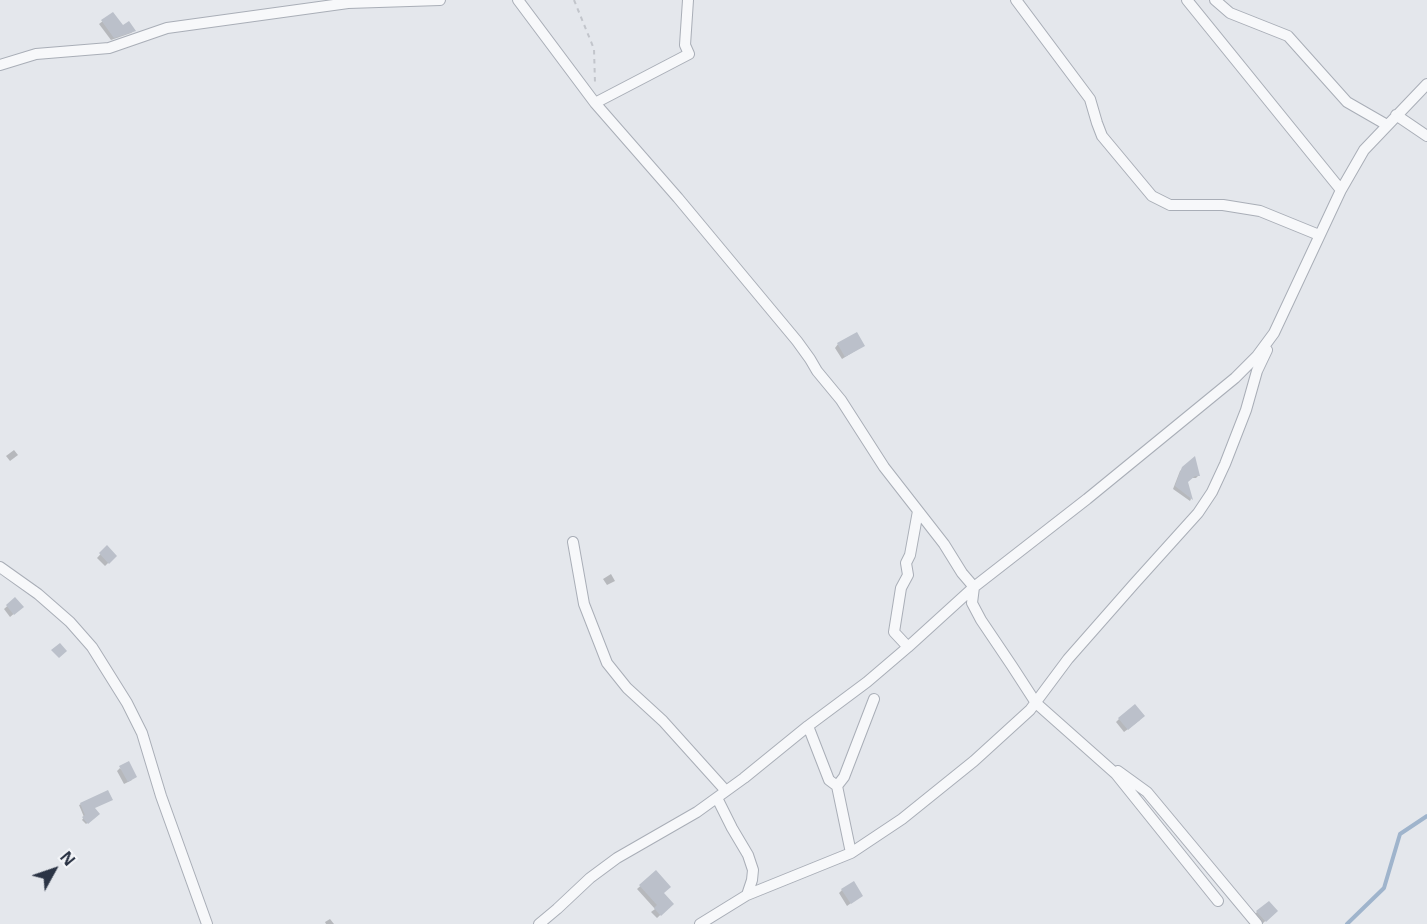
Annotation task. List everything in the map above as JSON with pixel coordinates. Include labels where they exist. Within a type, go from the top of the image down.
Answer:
[{"type":"street","points":[[0,65],[36,54],[109,48],[167,28],[348,3],[440,0]]},
{"type":"street","points":[[518,0],[595,103],[785,326],[841,400],[884,467],[944,544],[962,573],[974,587],[972,603],[1035,703],[1116,774],[1218,901]]},
{"type":"street","points":[[595,103],[689,54],[685,45],[687,0]]},
{"type":"street","points":[[1016,0],[1090,99],[1102,136],[1152,196],[1170,205],[1222,205],[1260,211],[1319,235]]},
{"type":"street","points":[[1187,0],[1341,190]]},
{"type":"street","points":[[1215,0],[1230,13],[1288,36],[1347,102],[1387,125]]},
{"type":"street","points":[[700,924],[747,895],[851,853],[902,819],[965,768],[1030,710],[1068,659],[1198,513],[1212,492],[1246,410],[1257,371],[1341,190],[1364,150],[1427,84]]},
{"type":"street","points":[[1396,115],[1427,136]]},
{"type":"street","points":[[539,924],[617,858],[722,795],[867,682],[974,587],[1087,499],[1235,378],[1257,356],[1274,333]]},
{"type":"street","points":[[908,647],[894,632],[902,588],[908,575],[906,563],[910,555],[918,511]]},
{"type":"street","points":[[573,542],[584,604],[607,663],[627,688],[663,720],[722,795],[732,828],[748,855],[753,870],[747,895]]},
{"type":"street","points":[[0,567],[38,594],[70,622],[92,647],[127,703],[142,733],[161,796],[207,924]]},
{"type":"street","points":[[837,786],[844,777],[874,699]]},
{"type":"street","points":[[808,726],[829,780],[837,786],[851,853]]},
{"type":"street","points":[[1095,756],[1147,792],[1257,924]]},
{"type":"path","points":[[574,0],[594,49],[595,103]]},
{"type":"building","points":[[113,12],[123,25],[129,21],[136,31],[114,38],[101,20]]},
{"type":"building","points":[[857,332],[865,346],[845,357],[837,343]]},
{"type":"building","points":[[1195,456],[1200,476],[1195,476],[1188,482],[1193,500],[1175,486],[1182,467]]},
{"type":"building","points":[[107,545],[117,556],[109,564],[99,553]]},
{"type":"building","points":[[15,597],[24,607],[14,615],[6,605]]},
{"type":"building","points":[[60,643],[67,651],[59,658],[51,650]]},
{"type":"building","points":[[1135,704],[1145,716],[1128,730],[1118,718]]},
{"type":"building","points":[[129,761],[137,777],[128,782],[119,766]]},
{"type":"building","points":[[108,790],[113,800],[95,808],[100,814],[88,824],[82,817],[85,815],[80,803]]},
{"type":"building","points":[[656,870],[671,887],[664,893],[674,904],[661,916],[654,908],[657,905],[639,885]]},
{"type":"building","points":[[854,881],[863,896],[851,904],[841,889]]},
{"type":"building","points":[[1269,901],[1278,911],[1266,922],[1256,911]]},
{"type":"waterway","points":[[1347,924],[1384,888],[1400,834],[1427,816]]}]
